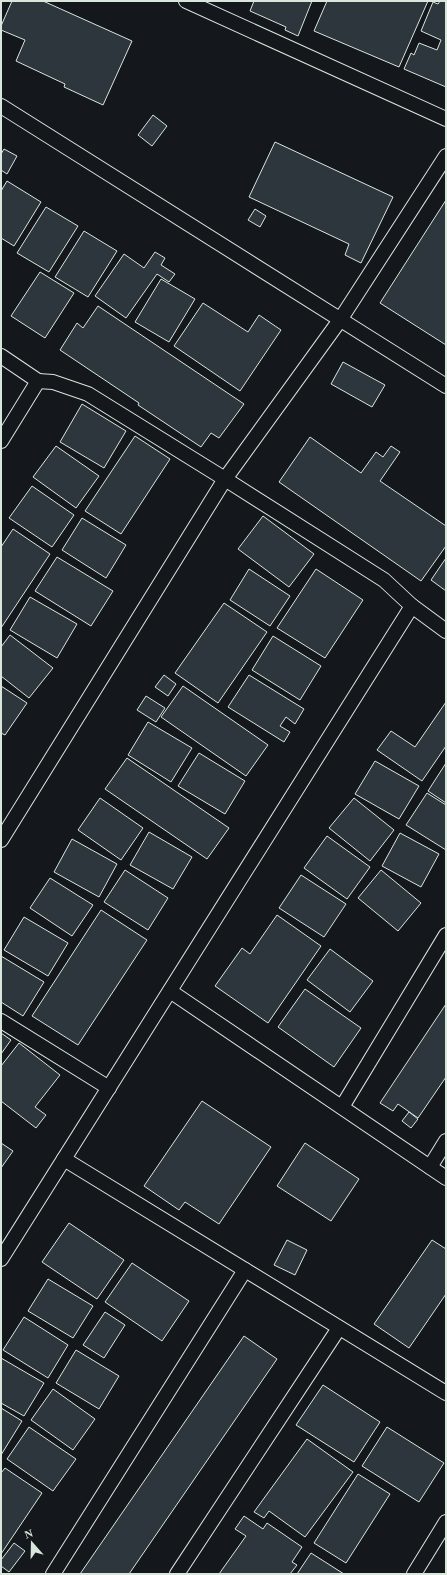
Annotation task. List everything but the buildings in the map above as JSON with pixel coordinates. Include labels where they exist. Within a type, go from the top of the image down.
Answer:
[{"type":"street","points":[[186,1],[446,119]]},
{"type":"street","points":[[1,106],[446,386]]},
{"type":"street","points":[[1,840],[225,479],[340,320],[446,156]]},
{"type":"street","points":[[1,356],[38,381],[53,382],[88,394],[384,580],[412,606],[446,631]]},
{"type":"street","points":[[1,440],[38,381]]},
{"type":"street","points":[[1,1258],[412,606]]},
{"type":"street","points":[[342,1107],[446,935]]},
{"type":"street","points":[[170,991],[446,1178]]},
{"type":"street","points":[[1,1021],[109,1088]]},
{"type":"street","points":[[430,1167],[446,1141]]},
{"type":"street","points":[[64,1159],[446,1393]]},
{"type":"street","points":[[53,1574],[245,1270]]},
{"type":"street","points":[[177,1574],[339,1328]]},
{"type":"street","points":[[414,1574],[446,1522]]}]
